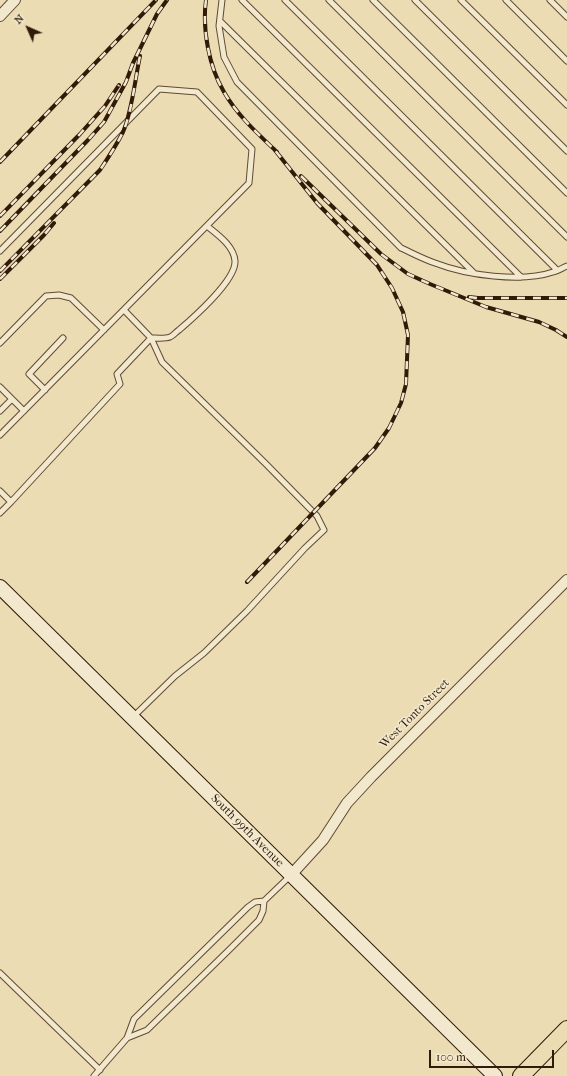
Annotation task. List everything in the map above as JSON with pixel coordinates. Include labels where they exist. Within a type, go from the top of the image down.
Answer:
[{"type":"main road","name":"South 99th Avenue","points":[[0,587],[495,1076]]},
{"type":"main road","points":[[521,1076],[567,1029]]},
{"type":"street","points":[[0,16],[15,0]]},
{"type":"street","name":"West Tonto Street","points":[[291,875],[323,840],[347,804],[372,777],[567,580]]},
{"type":"lane","points":[[222,0],[219,26],[224,57],[237,82],[401,248],[435,264],[475,274],[497,277],[521,277],[552,273],[567,266]]},
{"type":"lane","points":[[242,0],[521,277]]},
{"type":"lane","points":[[285,0],[557,270]]},
{"type":"lane","points":[[329,0],[567,237]]},
{"type":"lane","points":[[373,0],[567,193]]},
{"type":"lane","points":[[415,0],[567,151]]},
{"type":"lane","points":[[461,0],[567,105]]},
{"type":"lane","points":[[506,0],[567,60]]},
{"type":"lane","points":[[550,0],[567,17]]},
{"type":"lane","points":[[220,22],[475,274]]},
{"type":"lane","points":[[0,251],[159,89],[197,92],[252,149],[249,183],[0,435]]},
{"type":"lane","points":[[0,513],[120,384],[117,374],[151,338],[170,337],[194,317],[220,290],[235,265],[235,259],[229,247],[207,226]]},
{"type":"lane","points":[[0,343],[46,296],[71,298],[104,330]]},
{"type":"lane","points":[[124,310],[151,338],[162,362],[317,516],[324,530],[305,548],[247,611],[204,653],[175,676],[133,718]]},
{"type":"lane","points":[[45,390],[29,374],[63,338]]},
{"type":"lane","points":[[0,387],[24,411]]},
{"type":"lane","points":[[0,411],[12,399]]},
{"type":"lane","points":[[0,491],[11,502]]},
{"type":"lane","points":[[94,1076],[128,1038],[134,1019],[248,907],[255,902],[264,901],[291,875]]},
{"type":"lane","points":[[128,1038],[147,1030],[259,920],[263,910],[264,901]]},
{"type":"lane","points":[[0,973],[100,1070]]},
{"type":"railway","points":[[0,162],[156,0]]},
{"type":"railway","points":[[0,231],[104,122],[126,82],[133,63],[157,14],[167,0]]},
{"type":"railway","points":[[206,0],[205,23],[208,48],[214,71],[219,82],[229,100],[241,116],[277,152]]},
{"type":"railway","points":[[0,271],[100,170],[106,161],[115,147],[126,124],[140,56]]},
{"type":"railway","points":[[0,216],[80,134],[105,106],[119,85]]},
{"type":"railway","points":[[247,582],[375,448],[389,428],[401,403],[406,384],[408,335],[403,312],[392,288],[377,265],[317,203],[274,149]]},
{"type":"railway","points":[[301,176],[381,254],[408,274],[486,307],[539,322],[567,337]]},
{"type":"railway","points":[[0,279],[54,223]]},
{"type":"railway","points":[[469,297],[567,298]]}]
